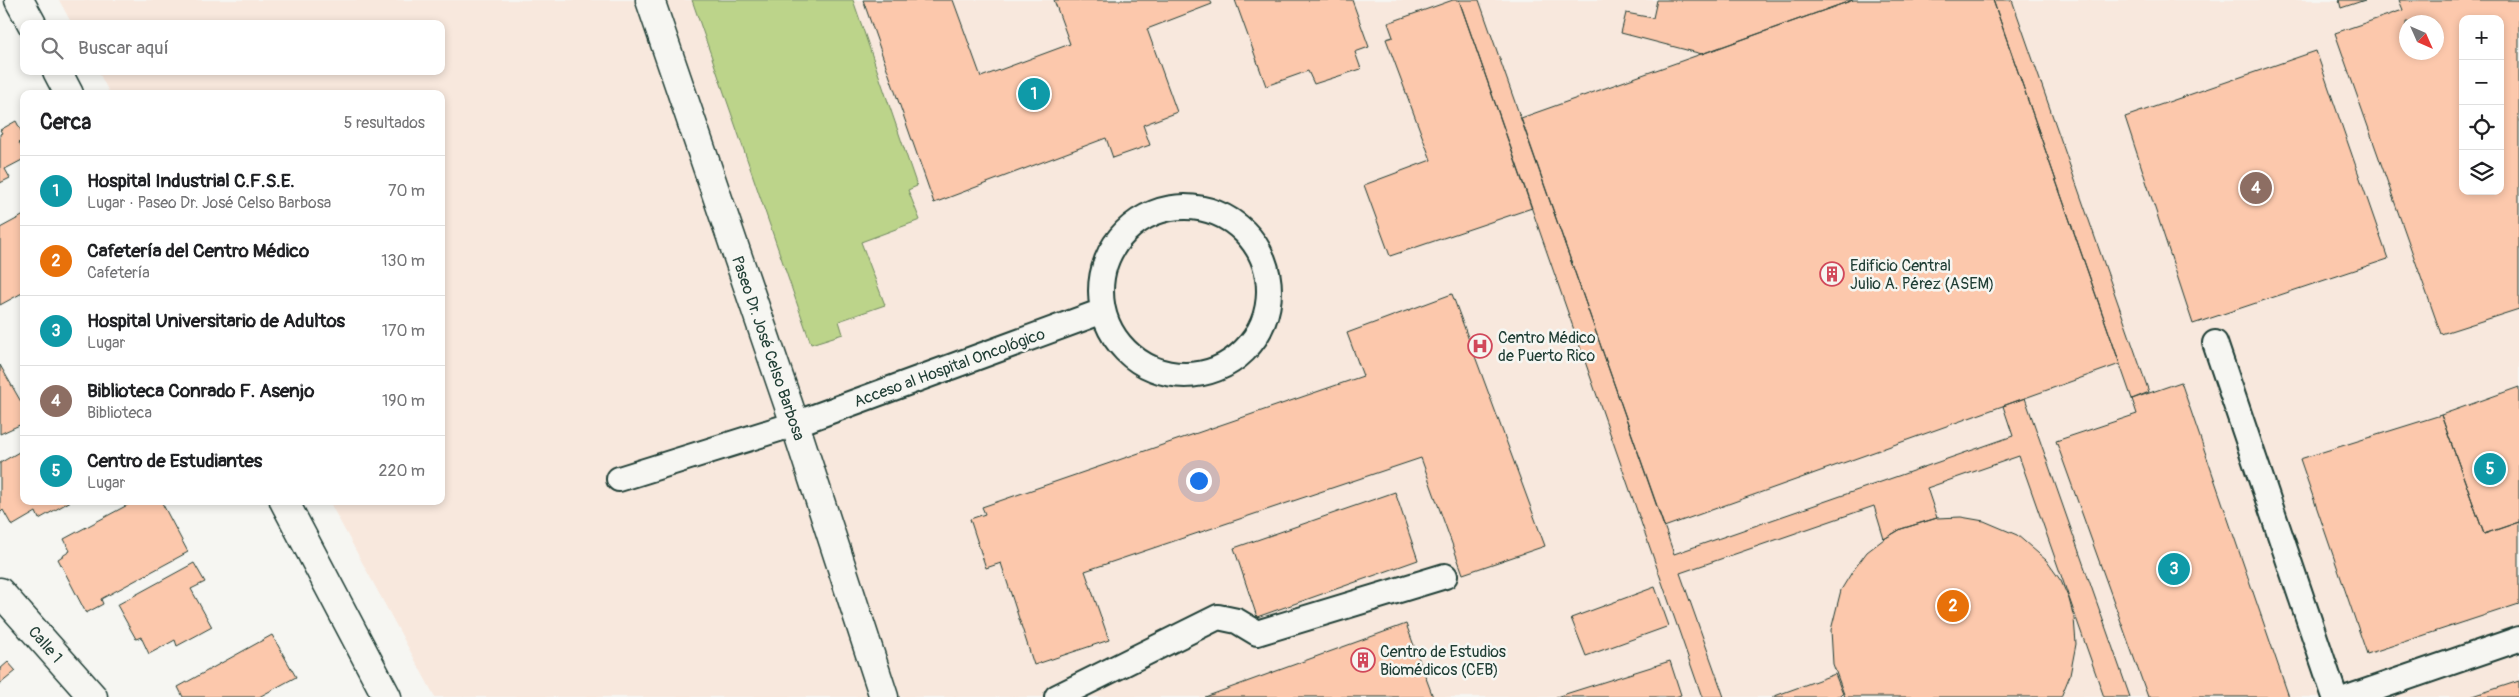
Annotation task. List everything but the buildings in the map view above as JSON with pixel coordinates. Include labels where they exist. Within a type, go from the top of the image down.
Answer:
[{"type":"street","points":[[19,0],[30,20]]},
{"type":"street","name":"Paseo Dr. José Celso Barbosa","points":[[650,0],[796,424],[884,697]]},
{"type":"street","points":[[59,75],[67,90]]},
{"type":"street","points":[[286,505],[388,697]]},
{"type":"street","name":"Calle 1","points":[[0,592],[93,697]]},
{"type":"lane","points":[[1196,208],[1211,211],[1228,218],[1243,230],[1260,251],[1269,279],[1269,305],[1258,334],[1247,349],[1224,366],[1197,375],[1168,374],[1140,363],[1119,344],[1109,328],[1103,311],[1102,282],[1107,260],[1116,244],[1129,229],[1150,215],[1168,209],[1196,208]]},
{"type":"lane","name":"Acceso al Hospital Oncológico","points":[[619,479],[796,424],[1103,311]]},
{"type":"lane","points":[[2215,343],[2335,697]]},
{"type":"lane","points":[[1057,697],[1218,616],[1237,621],[1257,633],[1445,576]]},
{"type":"lane","points":[[2350,697],[2519,639]]},
{"type":"shaded area","name":"Centro Médico de Puerto Rico","points":[[59,0],[2519,0],[2519,697],[435,697],[331,505],[445,505],[445,90],[108,90],[100,75],[445,75],[445,20],[70,20]]},
{"type":"green space","points":[[692,0],[853,0],[917,186],[908,190],[920,220],[861,242],[885,305],[839,321],[843,334],[811,344]]},
{"type":"place","name":"Hospital Industrial C.F.S.E.","points":[[1034,94]]},
{"type":"place","name":"Biblioteca Conrado F. Asenjo","points":[[2256,188]]},
{"type":"place","name":"Edificio Central Julio A. Pérez (ASEM)","points":[[1832,274]]},
{"type":"place","name":"Centro Médico de Puerto Rico","points":[[1480,346]]},
{"type":"place","name":"Centro de Estudiantes","points":[[2490,469]]},
{"type":"place","name":"Hospital Universitario de Adultos","points":[[2174,569]]},
{"type":"place","name":"Cafetería del Centro Médico","points":[[1953,606]]},
{"type":"place","name":"Centro de Estudios Biomédicos (CEB)","points":[[1363,660]]}]
